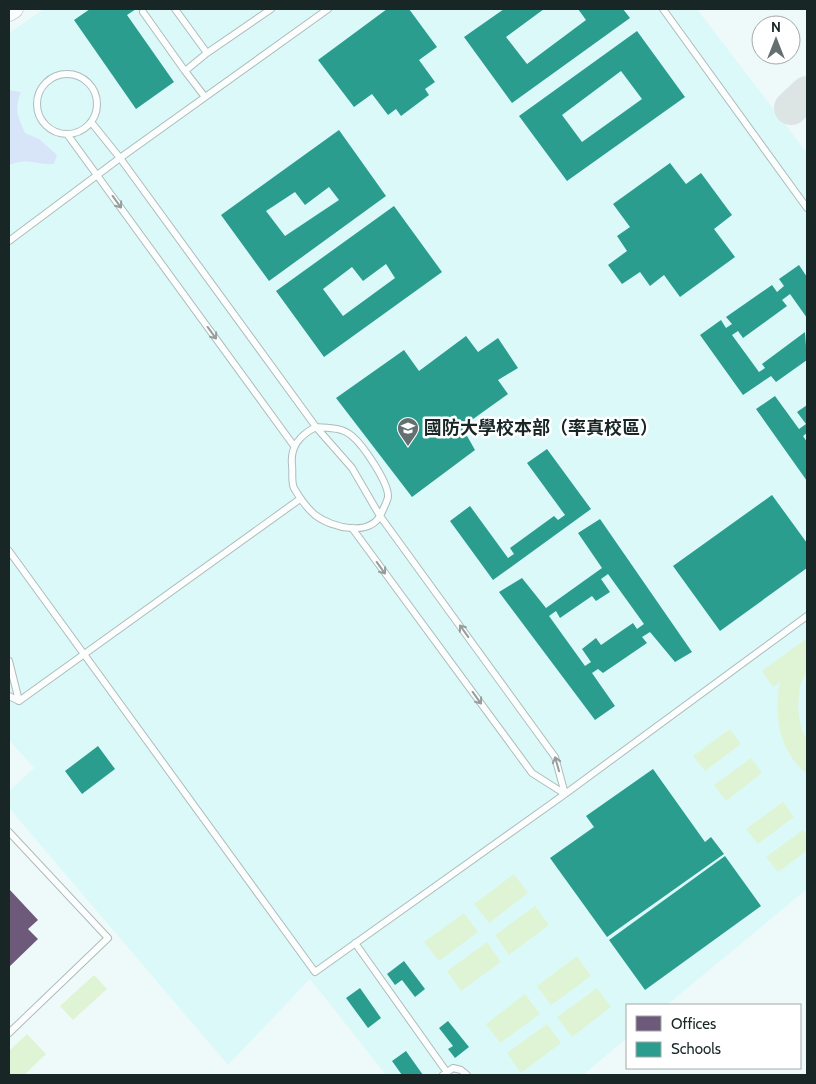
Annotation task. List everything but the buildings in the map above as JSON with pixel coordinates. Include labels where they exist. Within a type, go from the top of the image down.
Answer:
[{"type":"main road","points":[[9,12],[14,9]]},
{"type":"lane","points":[[175,9],[206,53]]},
{"type":"lane","points":[[185,70],[206,53],[271,9]]},
{"type":"lane","points":[[9,240],[328,9]]},
{"type":"lane","points":[[663,9],[807,208]]},
{"type":"lane","points":[[143,12],[205,97]]},
{"type":"lane","points":[[66,74],[79,76],[90,84],[96,96],[96,110],[91,122],[81,131],[67,134],[54,132],[43,124],[37,112],[37,98],[42,86],[52,77],[66,74]]},
{"type":"lane","points":[[91,122],[120,158],[316,427],[352,468],[380,516],[555,757],[565,794]]},
{"type":"lane","points":[[67,134],[294,446]]},
{"type":"lane","points":[[316,427],[335,428],[352,435],[385,482],[388,497],[380,516],[369,526],[352,528],[334,525],[316,514],[300,498],[293,485],[291,458],[294,446],[302,433],[316,427]]},
{"type":"lane","points":[[19,701],[300,498]]},
{"type":"lane","points":[[352,528],[532,773],[565,794]]},
{"type":"lane","points":[[9,551],[315,972],[565,794],[807,616]]},
{"type":"lane","points":[[9,661],[19,701]]},
{"type":"lane","points":[[9,696],[19,701]]},
{"type":"lane","points":[[9,832],[108,938],[9,1033]]},
{"type":"lane","points":[[355,943],[444,1073],[453,1068],[461,1070],[467,1075]]},
{"type":"shaded area","name":"國防大學校本部（率真校區）","points":[[44,9],[697,9],[807,153],[807,889],[668,1004],[626,1004],[626,1039],[583,1075],[386,1075],[310,979],[228,1065],[9,808],[9,791],[34,768],[9,740],[9,33]]},
{"type":"shaded area","points":[[9,90],[21,92],[17,108],[25,133],[39,139],[57,155],[54,164],[26,161],[9,165]]},
{"type":"green space","points":[[807,638],[807,670],[800,686],[798,707],[801,728],[807,741],[807,774],[790,755],[780,732],[777,707],[780,682],[773,687],[762,671]]},
{"type":"green space","points":[[730,729],[741,744],[705,771],[693,756]]},
{"type":"green space","points":[[751,758],[762,773],[726,801],[714,785]]},
{"type":"green space","points":[[783,802],[794,817],[758,844],[746,829]]},
{"type":"green space","points":[[803,830],[807,836],[807,851],[778,872],[766,857]]},
{"type":"green space","points":[[514,874],[528,893],[489,923],[474,904]]},
{"type":"green space","points":[[535,906],[549,925],[509,955],[495,935]]},
{"type":"green space","points":[[464,913],[478,932],[439,961],[424,942]]},
{"type":"green space","points":[[487,942],[501,962],[461,991],[447,971]]},
{"type":"green space","points":[[577,956],[591,976],[551,1005],[537,986]]},
{"type":"green space","points":[[94,975],[107,989],[73,1020],[60,1006]]},
{"type":"green space","points":[[597,988],[611,1007],[572,1037],[557,1017]]},
{"type":"green space","points":[[525,994],[540,1014],[500,1043],[486,1024]]},
{"type":"green space","points":[[547,1024],[561,1043],[521,1073],[507,1053]]},
{"type":"green space","points":[[27,1034],[46,1054],[24,1075],[9,1075],[9,1051]]},
{"type":"taxiway","points":[[791,108],[807,93]]},
{"type":"place","name":"國防大學校本部（率真校區）","points":[[408,447]]}]
